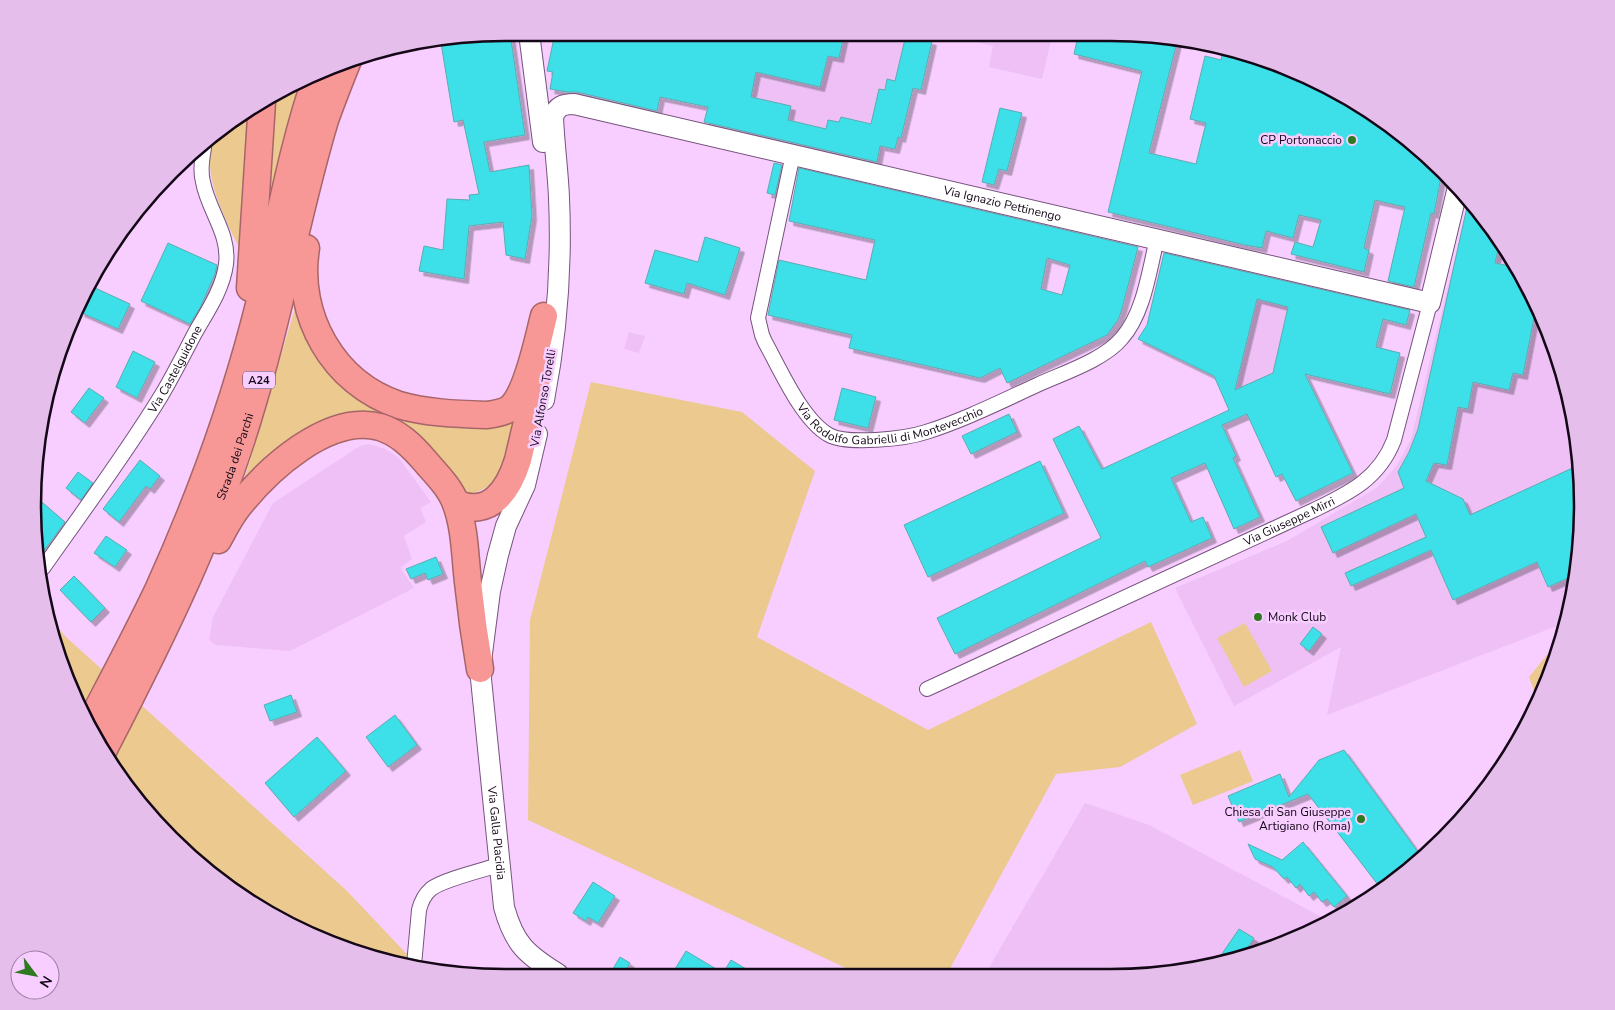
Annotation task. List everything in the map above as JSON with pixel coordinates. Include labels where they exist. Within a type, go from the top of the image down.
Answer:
[{"type":"highway","name":"Strada dei Parchi","points":[[107,743],[164,630],[211,525],[244,433],[269,344],[326,120],[344,71]]},
{"type":"highway","name":"Strada dei Parchi","points":[[93,717],[142,623],[187,522],[217,442],[248,346],[315,83]]},
{"type":"highway","points":[[248,346],[247,316],[261,110]]},
{"type":"highway","points":[[326,120],[316,194],[305,254],[304,285],[312,322],[321,342],[335,361],[349,375],[383,398],[410,408],[487,415],[504,412],[515,404],[525,385],[544,316]]},
{"type":"highway","points":[[456,503],[470,508],[477,508],[492,502],[504,490],[515,472],[536,388],[542,354],[544,316]]},
{"type":"highway","points":[[164,630],[242,502],[280,464],[311,442],[330,432],[350,426],[364,425],[379,427],[396,434],[410,444],[446,486],[456,503],[464,543],[472,623],[480,669]]},
{"type":"main road","points":[[530,41],[544,149],[547,206],[547,269],[544,316]]},
{"type":"main road","name":"Via Ignazio Pettinengo","points":[[534,73],[548,89],[574,104],[1430,303]]},
{"type":"main road","name":"Via Alfonso Torelli","points":[[480,669],[488,606],[498,555],[506,526],[523,493],[551,361],[560,270],[559,187],[553,120],[560,106],[574,104]]},
{"type":"main road","name":"Via Giuseppe Mirri","points":[[1430,303],[1456,196]]},
{"type":"main road","name":"Via Galla Placidia","points":[[480,669],[506,918],[516,939],[528,953],[551,969]]},
{"type":"street","name":"Via Castelguidone","points":[[45,565],[155,405],[178,367],[220,287],[227,254],[224,238],[205,193],[202,181],[204,152]]},
{"type":"street","name":"Via Rodolfo Gabrielli di Montevecchio","points":[[793,154],[758,318],[765,342],[806,414],[823,431],[840,439],[893,438],[925,433],[993,405],[1105,352],[1121,340],[1134,322],[1157,239]]},
{"type":"street","name":"Via Giuseppe Mirri","points":[[927,689],[1314,510],[1362,484],[1378,469],[1388,454],[1394,440],[1430,303]]},
{"type":"street","points":[[415,960],[419,910],[426,894],[435,886],[499,865]]},
{"type":"shaded area","points":[[722,41],[907,41],[878,169],[704,122]]},
{"type":"shaded area","points":[[972,41],[1051,41],[1042,79],[989,67],[993,46]]},
{"type":"shaded area","points":[[295,91],[296,100],[265,208],[273,103]]},
{"type":"shaded area","points":[[255,114],[241,251],[222,212],[217,197],[210,168],[212,146]]},
{"type":"shaded area","points":[[1466,208],[1496,247],[1526,300],[1549,356],[1565,415],[1573,475],[1573,535],[1570,566],[1558,626],[1327,715],[1341,647],[1234,706],[1175,588],[1287,541],[1378,487],[1397,465],[1411,439]]},
{"type":"shaded area","points":[[1240,270],[1323,288],[1314,333],[1242,404],[1229,410],[1214,376]]},
{"type":"shaded area","points":[[296,305],[337,379],[512,420],[509,446],[503,468],[498,477],[480,491],[466,495],[375,417],[242,487]]},
{"type":"shaded area","points":[[629,332],[645,336],[639,353],[624,349]]},
{"type":"shaded area","points":[[591,382],[742,412],[815,471],[757,637],[928,730],[1151,622],[1197,724],[1120,767],[1056,774],[950,969],[848,969],[528,820],[530,620]]},
{"type":"shaded area","points":[[369,444],[385,449],[398,457],[431,502],[420,508],[426,522],[404,536],[412,559],[401,567],[414,588],[290,651],[216,645],[209,640],[213,617],[273,503],[360,446]]},
{"type":"shaded area","points":[[1245,623],[1272,671],[1244,687],[1217,638]]},
{"type":"shaded area","points":[[58,627],[66,637],[347,891],[412,959],[356,944],[300,921],[247,891],[199,854],[156,811],[119,763],[89,710],[66,654]]},
{"type":"shaded area","points":[[1550,651],[1534,691],[1529,677]]},
{"type":"shaded area","points":[[1240,750],[1253,781],[1193,805],[1180,775]]},
{"type":"shaded area","points":[[1085,803],[1149,825],[1322,917],[1259,944],[1230,953],[1171,965],[1110,969],[988,969]]},
{"type":"building","points":[[511,41],[525,135],[484,142],[490,172],[529,165],[532,216],[525,259],[506,255],[503,222],[469,226],[464,279],[419,271],[424,246],[443,250],[447,199],[470,200],[469,195],[479,194],[463,120],[454,122],[441,45]]},
{"type":"building","points":[[553,41],[843,41],[839,58],[828,56],[820,87],[756,72],[751,97],[791,106],[788,120],[826,129],[828,120],[839,122],[841,117],[871,124],[879,89],[885,90],[887,79],[895,81],[905,41],[932,41],[921,90],[913,88],[901,138],[898,137],[895,149],[880,146],[877,162],[704,122],[708,107],[660,97],[657,111],[577,92],[550,89],[553,72],[547,71]]},
{"type":"building","name":"CP Portonaccio","points":[[1077,41],[1140,42],[1176,46],[1149,153],[1196,164],[1206,123],[1190,119],[1205,56],[1221,60],[1222,55],[1259,66],[1315,89],[1368,119],[1416,156],[1441,180],[1434,214],[1431,213],[1414,287],[1388,281],[1405,207],[1375,200],[1364,248],[1369,250],[1364,272],[1291,254],[1295,242],[1313,247],[1321,220],[1299,215],[1293,238],[1266,231],[1262,248],[1108,212],[1142,71],[1074,54]]},
{"type":"building","points":[[1000,108],[1022,113],[1007,171],[999,169],[994,185],[982,182]]},
{"type":"building","points":[[774,163],[782,165],[775,195],[767,193]]},
{"type":"building","points":[[799,168],[1138,247],[1122,309],[1118,320],[1107,335],[1007,383],[1000,368],[980,378],[849,348],[852,335],[768,315],[779,260],[866,280],[875,240],[789,221]],"holes":[[[1047,258],[1070,265],[1062,295],[1041,289]]]},
{"type":"building","points":[[1467,209],[1498,250],[1495,263],[1507,266],[1512,273],[1534,318],[1523,375],[1513,373],[1509,390],[1473,382],[1468,409],[1458,407],[1447,465],[1434,463],[1426,481],[1463,499],[1470,515],[1572,468],[1573,535],[1568,578],[1548,587],[1537,562],[1453,600],[1431,550],[1351,586],[1345,573],[1426,537],[1416,514],[1333,553],[1321,527],[1404,488],[1398,472],[1409,452],[1418,429]]},
{"type":"building","points":[[705,237],[740,248],[725,295],[687,283],[684,294],[645,283],[655,250],[698,262]]},
{"type":"building","points":[[168,243],[217,265],[200,308],[190,324],[141,301]]},
{"type":"building","points":[[1164,253],[1410,310],[1406,325],[1383,319],[1376,347],[1400,353],[1390,394],[1305,374],[1353,473],[1296,501],[1282,474],[1276,477],[1247,414],[1222,425],[1236,456],[1233,458],[1260,517],[1234,529],[1205,463],[1171,478],[1191,522],[1203,517],[1212,538],[1148,567],[1145,561],[955,654],[937,618],[1101,538],[1053,439],[1079,426],[1102,469],[1229,410],[1214,376],[1138,339],[1147,325]],"holes":[[[1257,299],[1288,307],[1273,373],[1235,390]]]},
{"type":"building","points":[[95,288],[130,304],[118,329],[83,313]]},
{"type":"building","points":[[133,351],[155,362],[137,398],[116,387]]},
{"type":"building","points":[[89,388],[104,398],[85,423],[71,412]]},
{"type":"building","points":[[842,388],[876,397],[868,428],[834,420]]},
{"type":"building","points":[[1009,414],[1017,432],[971,454],[962,436]]},
{"type":"building","points":[[140,460],[160,476],[150,489],[146,486],[119,522],[103,509]]},
{"type":"building","points":[[1040,461],[1064,513],[928,577],[904,525]]},
{"type":"building","points":[[78,472],[93,483],[81,500],[66,488]]},
{"type":"building","points":[[41,501],[65,522],[44,551]]},
{"type":"building","points":[[106,536],[127,550],[115,567],[94,553]]},
{"type":"building","points":[[436,557],[443,574],[428,580],[425,573],[411,579],[406,569]]},
{"type":"building","points":[[74,576],[105,608],[91,622],[60,590]]},
{"type":"building","points":[[1313,627],[1322,634],[1309,651],[1300,644]]},
{"type":"building","points":[[291,695],[297,712],[270,721],[264,705]]},
{"type":"building","points":[[395,715],[417,745],[388,767],[366,737]]},
{"type":"building","points":[[317,737],[346,771],[294,817],[265,783]]},
{"type":"building","name":"Chiesa di San Giuseppe Artigiano (Roma)","points":[[1344,750],[1418,852],[1377,884],[1308,794],[1239,822],[1228,796],[1280,774],[1289,797],[1319,760]]},
{"type":"building","points":[[1303,842],[1347,896],[1334,907],[1327,899],[1322,902],[1314,892],[1309,896],[1300,884],[1296,888],[1287,877],[1284,879],[1273,867],[1255,859],[1248,844],[1282,860]]},
{"type":"building","points":[[593,882],[615,896],[598,923],[588,917],[586,921],[573,913]]},
{"type":"building","points":[[1239,929],[1254,938],[1248,947],[1221,955]]},
{"type":"building","points":[[686,951],[716,969],[675,969]]},
{"type":"building","points":[[620,957],[630,963],[627,969],[613,969]]},
{"type":"building","points":[[731,960],[746,969],[725,969]]},
{"type":"place","name":"CP Portonaccio","points":[[1352,140]]},
{"type":"place","name":"Monk Club","points":[[1258,617]]},
{"type":"place","name":"Chiesa di San Giuseppe Artigiano (Roma)","points":[[1361,819]]}]
